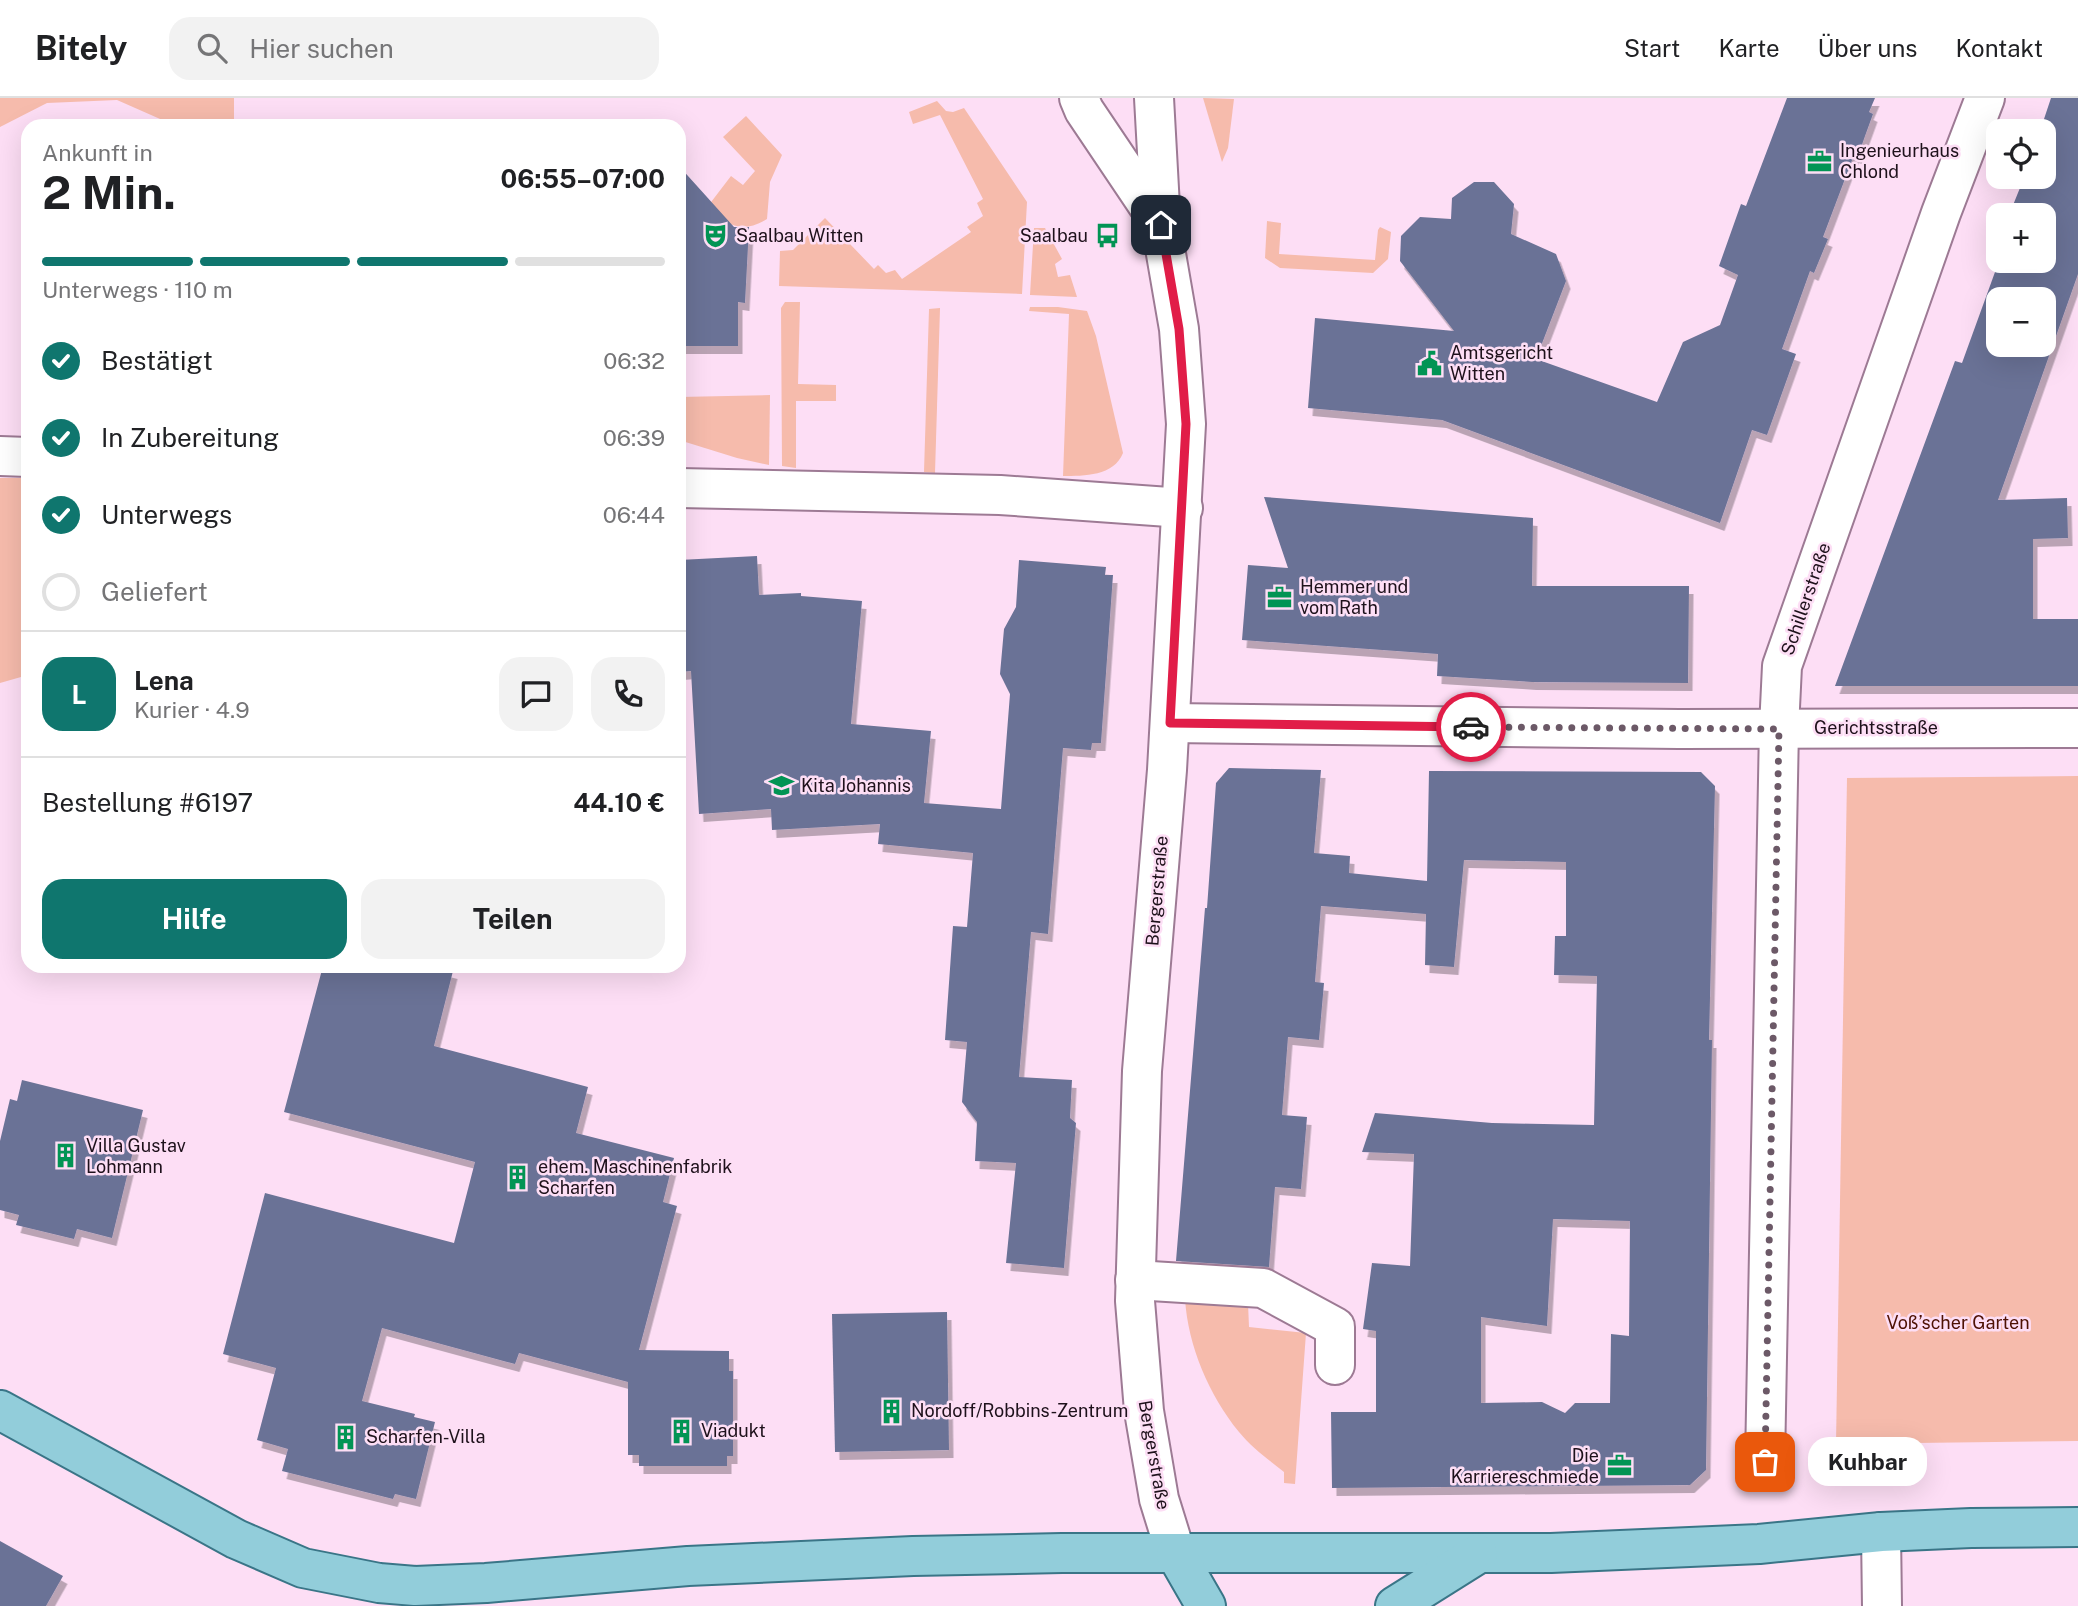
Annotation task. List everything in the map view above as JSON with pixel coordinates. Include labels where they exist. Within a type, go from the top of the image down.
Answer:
[{"type":"main road","points":[[0,1410],[236,1539],[303,1568],[379,1594],[415,1586],[486,1583],[688,1566],[913,1556],[1478,1554],[1655,1550],[1759,1544],[1881,1532],[2078,1527]]},
{"type":"main road","points":[[1176,1554],[1206,1606]]},
{"type":"main road","points":[[1395,1606],[1478,1554]]},
{"type":"street","name":"Bergerstraße","points":[[1079,98],[1084,110],[1161,225]]},
{"type":"street","name":"Bergerstraße","points":[[1154,98],[1161,225],[1179,329],[1186,424],[1170,723],[1142,1071],[1135,1280],[1144,1411],[1159,1499],[1176,1554]]},
{"type":"street","name":"Schillerstraße","points":[[1765,1462],[1782,666],[1941,213],[1985,98]]},
{"type":"street","points":[[0,456],[21,457]]},
{"type":"street","points":[[686,488],[1000,495],[1183,508]]},
{"type":"street","name":"Gerichtsstraße","points":[[1170,723],[1779,729],[2078,728]]},
{"type":"street","points":[[1135,1280],[1263,1288],[1335,1327],[1335,1365]]},
{"type":"street","points":[[1881,1532],[1882,1606]]},
{"type":"green space","points":[[0,98],[234,98],[234,119],[160,119],[117,100],[47,103],[0,127]]},
{"type":"green space","points":[[1203,98],[1234,99],[1228,148],[1222,162]]},
{"type":"green space","points":[[937,101],[946,111],[953,112],[964,108],[1027,202],[1022,294],[779,286],[780,251],[793,250],[825,218],[874,269],[878,265],[886,273],[895,270],[902,279],[971,232],[967,227],[983,216],[977,203],[983,199],[940,115],[913,124],[909,112]]},
{"type":"green space","points":[[746,116],[782,155],[770,182],[767,219],[742,227],[728,223],[705,210],[731,176],[743,185],[755,171],[723,137]]},
{"type":"green space","points":[[1267,221],[1281,223],[1279,254],[1375,260],[1380,227],[1391,232],[1388,259],[1373,273],[1280,268],[1265,258]]},
{"type":"green space","points":[[1034,228],[1045,228],[1062,259],[1055,264],[1058,277],[1070,275],[1077,297],[1030,295]]},
{"type":"green space","points":[[785,302],[800,302],[798,384],[836,385],[836,401],[796,401],[796,468],[782,466],[781,308]]},
{"type":"green space","points":[[1030,307],[1087,311],[1096,336],[1123,453],[1119,461],[1106,470],[1089,475],[1063,476],[1069,314],[1029,311]]},
{"type":"green space","points":[[940,308],[935,473],[924,472],[929,309]]},
{"type":"green space","points":[[770,395],[769,465],[686,442],[686,397]]},
{"type":"green space","points":[[0,478],[21,478],[21,677],[0,683]]},
{"type":"green space","name":"Voß’scher Garten","points":[[2078,776],[2078,1441],[1836,1444],[1847,778]]},
{"type":"green space","points":[[1185,1299],[1248,1303],[1249,1327],[1306,1333],[1295,1484],[1284,1483],[1284,1472],[1244,1438],[1218,1402],[1195,1352]]},
{"type":"building","name":"Amtsgericht Witten","points":[[1787,98],[1875,98],[1869,112],[1873,114],[1858,156],[1854,155],[1823,237],[1828,239],[1814,273],[1810,271],[1782,349],[1796,354],[1767,435],[1752,430],[1720,523],[1442,420],[1308,408],[1315,318],[1454,331],[1400,261],[1401,236],[1420,217],[1451,219],[1452,198],[1474,182],[1494,182],[1514,204],[1511,234],[1556,254],[1566,281],[1536,359],[1657,402],[1683,342],[1720,325],[1738,275],[1719,266],[1741,204],[1746,206]]},
{"type":"building","points":[[2051,98],[2078,98],[2078,274],[2056,336],[2056,287],[1990,287],[1995,273],[2056,273],[2056,203],[2014,203],[2020,189],[2056,189],[2056,119],[2044,119]]},
{"type":"building","name":"Saalbau Witten","points":[[686,174],[734,227],[749,227],[745,303],[738,302],[738,346],[686,346]]},
{"type":"building","points":[[1986,297],[1986,357],[2049,357],[1998,500],[2067,498],[2068,538],[2033,539],[2033,619],[2078,619],[2078,686],[1835,686],[1955,361],[1962,363]]},
{"type":"building","points":[[1264,497],[1533,518],[1532,586],[1689,586],[1688,683],[1532,682],[1437,676],[1438,654],[1242,640],[1248,565],[1288,568]]},
{"type":"building","points":[[757,556],[759,595],[801,593],[801,596],[862,601],[851,724],[931,731],[924,803],[1001,809],[1010,694],[1000,674],[1004,629],[1016,607],[1019,560],[1106,567],[1105,575],[1113,575],[1101,743],[1092,743],[1091,750],[1063,748],[1048,934],[1031,932],[1019,1077],[1072,1080],[1070,1118],[1076,1123],[1064,1268],[1006,1263],[1016,1163],[975,1161],[977,1122],[962,1102],[967,1042],[945,1040],[953,926],[967,927],[973,853],[878,844],[880,824],[772,830],[771,809],[699,814],[691,671],[686,671],[686,560]]},
{"type":"building","points":[[1229,768],[1321,770],[1314,853],[1350,856],[1349,873],[1427,881],[1429,771],[1701,772],[1715,786],[1709,1040],[1712,1040],[1706,1470],[1690,1485],[1332,1488],[1331,1412],[1376,1412],[1376,1331],[1363,1329],[1372,1263],[1410,1266],[1414,1154],[1362,1152],[1375,1113],[1492,1123],[1594,1125],[1597,976],[1554,975],[1555,936],[1566,936],[1566,862],[1464,860],[1454,967],[1425,965],[1426,914],[1321,906],[1315,982],[1324,983],[1319,1040],[1288,1037],[1282,1115],[1307,1117],[1301,1189],[1275,1187],[1269,1267],[1176,1261],[1216,783]],"holes":[[[1553,1219],[1630,1221],[1629,1336],[1611,1334],[1610,1403],[1575,1403],[1565,1413],[1542,1402],[1481,1403],[1481,1317],[1547,1326]]]},
{"type":"building","points":[[321,973],[452,973],[434,1046],[588,1087],[576,1133],[674,1158],[663,1202],[677,1206],[639,1350],[729,1351],[729,1371],[733,1371],[733,1456],[727,1456],[727,1466],[639,1466],[639,1455],[628,1455],[628,1382],[519,1353],[515,1364],[382,1328],[362,1401],[415,1414],[414,1417],[435,1422],[416,1499],[395,1494],[393,1499],[282,1471],[288,1449],[257,1440],[276,1368],[223,1354],[265,1193],[454,1243],[475,1162],[284,1112]]},
{"type":"building","name":"Villa Gustav Lohmann","points":[[22,1080],[143,1110],[112,1238],[77,1229],[74,1239],[16,1225],[19,1215],[0,1210],[0,1141],[10,1099],[17,1101]]},
{"type":"building","name":"Nordoff/Robbins-Zentrum","points":[[947,1312],[949,1450],[835,1452],[832,1314]]},
{"type":"building","points":[[0,1541],[63,1576],[46,1606],[0,1606]]},
{"type":"way so far","points":[[1471,727],[1779,729],[1765,1462]]},
{"type":"place","name":"Ingenieurhaus Chlond","points":[[1820,161]]},
{"type":"place","name":"Saalbau Witten","points":[[716,236]]},
{"type":"place","name":"Saalbau","points":[[1108,236]]},
{"type":"place","name":"Amtsgericht Witten","points":[[1430,363]]},
{"type":"place","name":"Hemmer und vom Rath","points":[[1280,597]]},
{"type":"place","name":"Kita Johannis","points":[[781,786]]},
{"type":"place","name":"Villa Gustav Lohmann","points":[[66,1156]]},
{"type":"place","name":"ehem. Maschinenfabrik Scharfen","points":[[518,1177]]},
{"type":"place","name":"Nordoff/Robbins-Zentrum","points":[[891,1411]]},
{"type":"place","name":"Viadukt","points":[[681,1431]]},
{"type":"place","name":"Scharfen-Villa","points":[[346,1437]]},
{"type":"place","name":"Kuhbar","points":[[1765,1462]]},
{"type":"place","name":"Die Karriereschmiede","points":[[1619,1466]]},
{"type":"route","points":[[1161,225],[1179,329],[1186,424],[1170,723],[1471,727]]}]
